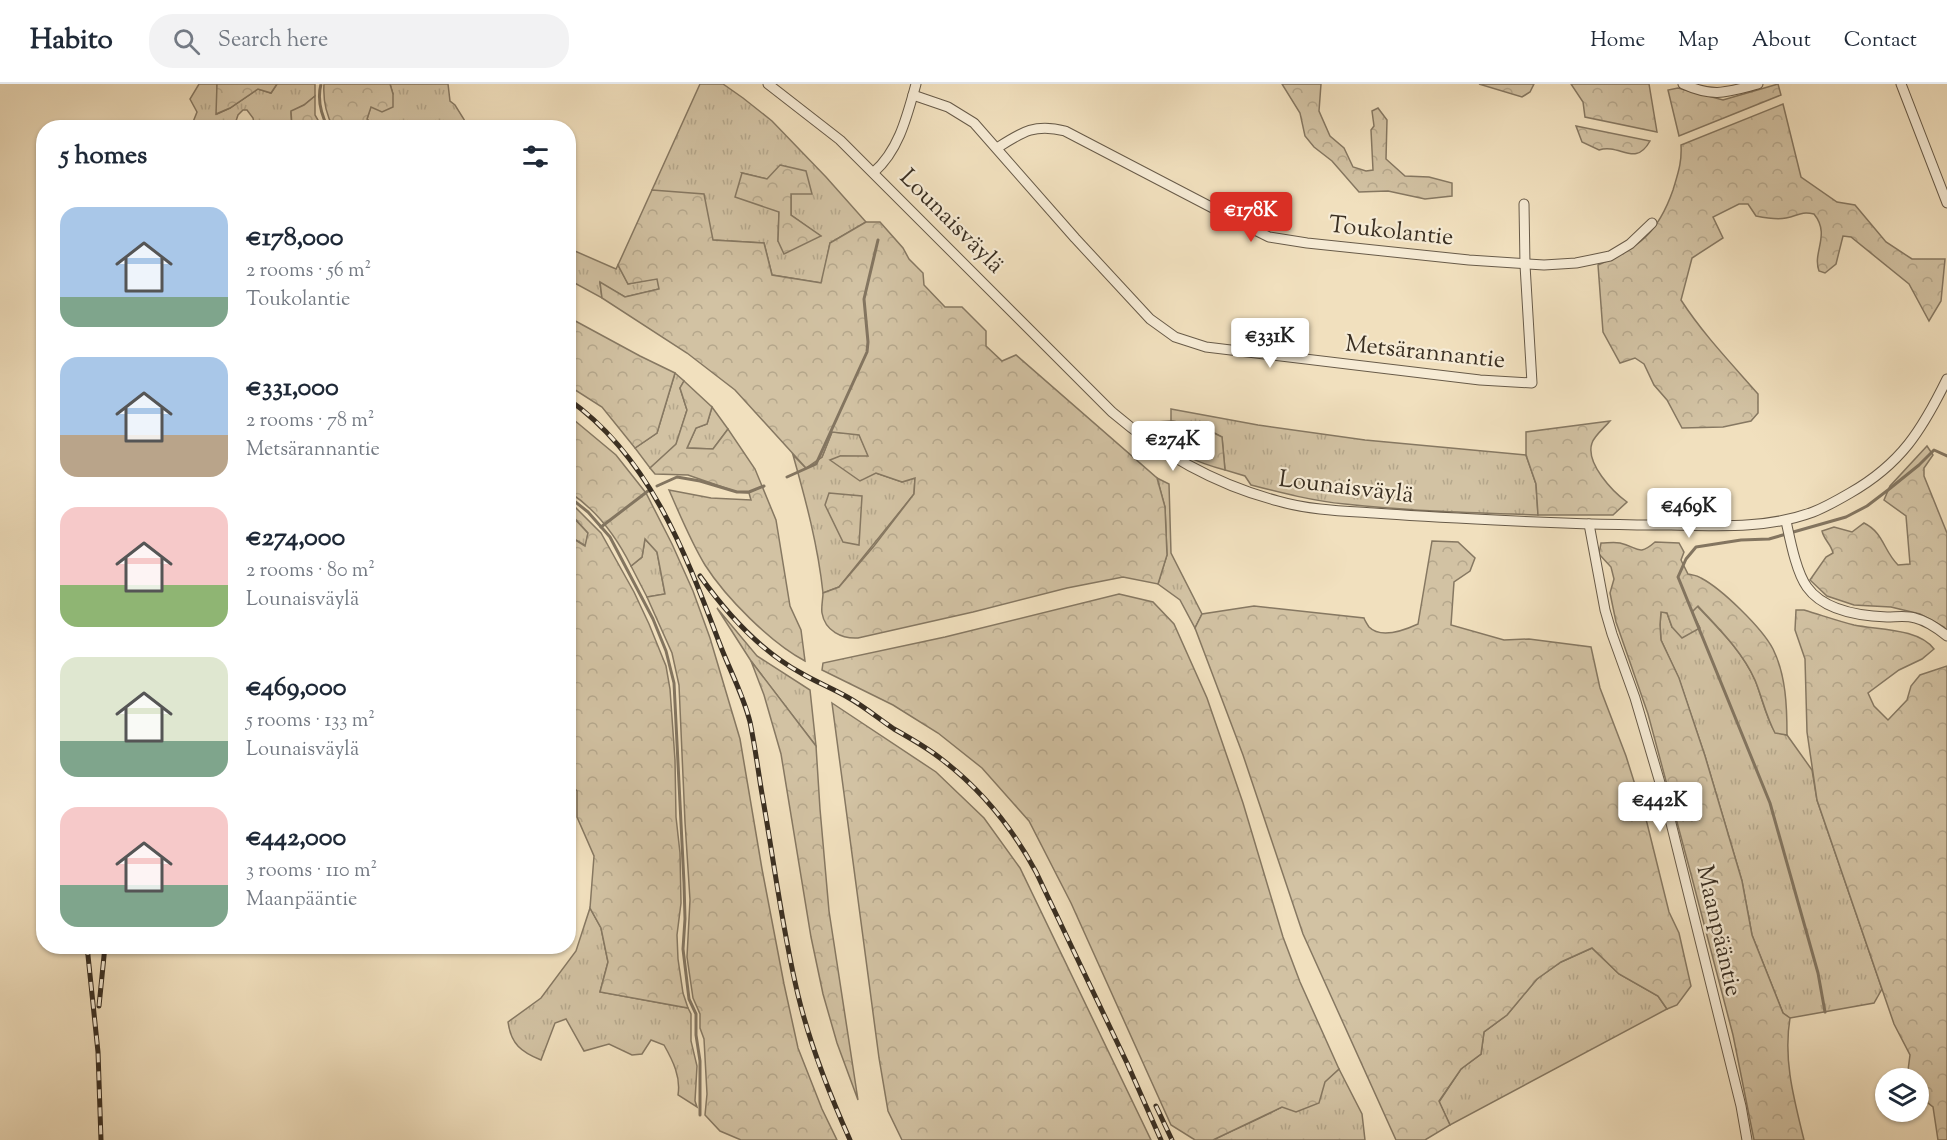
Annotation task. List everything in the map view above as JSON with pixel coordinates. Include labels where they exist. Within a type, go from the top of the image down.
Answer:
[{"type":"street","points":[[874,172],[887,161],[899,138],[916,84]]},
{"type":"street","points":[[1683,84],[1701,92],[1725,93],[1758,84]]},
{"type":"street","points":[[1901,84],[1947,204]]},
{"type":"street","name":"Lounaisväylä","points":[[773,85],[840,140],[874,172],[1112,412],[1152,444],[1187,465],[1280,502],[1328,510],[1424,517],[1589,524],[1753,526],[1786,521],[1815,512],[1838,500],[1880,474],[1896,460],[1922,426],[1947,379]]},
{"type":"street","name":"Metsärannantie","points":[[913,95],[948,107],[974,123],[1150,320],[1175,337],[1206,347],[1470,379],[1532,383],[1524,204]]},
{"type":"street","name":"Toukolantie","points":[[997,148],[1034,128],[1049,127],[1065,131],[1269,237],[1381,252],[1525,265],[1576,263],[1610,256],[1630,244],[1652,223]]},
{"type":"street","points":[[1786,521],[1794,556],[1806,586],[1815,597],[1832,607],[1861,615],[1913,617],[1933,625],[1947,636]]},
{"type":"street","name":"Maanpääntie","points":[[1589,524],[1612,634],[1635,698],[1686,878],[1741,1106],[1747,1140]]},
{"type":"green space","points":[[199,84],[217,84],[217,114],[258,89],[271,93],[277,84],[315,84],[315,96],[291,112],[292,120],[253,120],[247,110],[243,110],[236,120],[194,120],[197,112],[190,99]]},
{"type":"green space","points":[[217,84],[277,84],[271,93],[258,89],[230,108],[216,114]]},
{"type":"green space","points":[[324,84],[390,84],[393,107],[382,112],[371,107],[368,120],[330,120]]},
{"type":"green space","points":[[390,84],[448,84],[450,101],[464,120],[368,120],[371,106],[393,94]]},
{"type":"green space","points":[[700,84],[723,84],[772,121],[866,222],[830,243],[822,283],[772,275],[764,243],[713,240],[652,190]],"holes":[[[742,173],[767,179],[791,194],[791,215],[820,236],[778,241],[779,211]]]},
{"type":"green space","points":[[1282,84],[1321,84],[1319,111],[1330,136],[1344,148],[1353,167],[1366,171],[1373,170],[1372,111],[1378,108],[1387,120],[1386,159],[1405,176],[1429,177],[1452,183],[1452,196],[1425,199],[1388,191],[1359,192],[1332,161],[1314,147],[1305,136],[1300,113]]},
{"type":"green space","points":[[1479,84],[1534,84],[1530,92],[1522,97]]},
{"type":"green space","points":[[1571,84],[1649,84],[1657,132],[1585,117],[1583,102]]},
{"type":"green space","points":[[1778,84],[1781,95],[1679,136],[1668,90],[1678,88],[1723,100]]},
{"type":"green space","points":[[315,96],[315,115],[318,120],[292,120],[291,111],[304,105]]},
{"type":"green space","points":[[1783,104],[1801,177],[1837,202],[1855,205],[1886,242],[1912,259],[1945,259],[1941,301],[1929,321],[1909,284],[1851,237],[1843,236],[1836,264],[1825,273],[1819,271],[1817,264],[1821,229],[1814,214],[1802,213],[1782,219],[1767,218],[1756,216],[1748,204],[1739,204],[1713,217],[1723,238],[1692,258],[1681,300],[1708,337],[1758,394],[1758,413],[1751,421],[1723,427],[1682,428],[1667,400],[1654,385],[1644,364],[1635,358],[1620,363],[1603,332],[1598,265],[1636,245],[1661,217],[1678,173],[1681,145]]},
{"type":"green space","points":[[1576,126],[1650,141],[1639,153],[1633,154],[1614,149],[1599,150],[1582,142]]},
{"type":"green space","points":[[780,165],[806,171],[812,194],[791,194],[791,215],[821,236],[784,254],[778,241],[779,212],[735,197],[742,173],[767,179]]},
{"type":"green space","points":[[652,190],[704,194],[713,240],[764,243],[772,275],[821,283],[830,243],[866,222],[880,222],[923,273],[924,285],[945,307],[962,307],[986,331],[986,346],[1002,361],[1016,355],[1157,478],[1165,507],[1167,555],[1158,584],[1123,577],[1067,588],[858,638],[835,633],[827,625],[822,613],[823,593],[839,587],[874,546],[914,494],[915,478],[902,482],[876,473],[860,481],[830,460],[840,456],[868,456],[859,435],[832,432],[822,457],[806,468],[735,390],[687,353],[602,298],[600,282],[625,297],[659,289],[657,279],[628,284],[618,265]]},
{"type":"green space","points":[[576,252],[616,269],[618,265],[628,284],[658,278],[659,289],[625,297],[600,283],[602,298],[576,284]]},
{"type":"green space","points":[[576,321],[675,373],[657,433],[635,448],[602,407],[576,390]]},
{"type":"green space","points":[[675,373],[684,381],[680,388],[687,410],[676,445],[650,468],[635,448],[657,433]]},
{"type":"green space","points":[[684,381],[712,407],[707,424],[696,428],[687,448],[713,449],[728,429],[755,469],[776,520],[790,606],[801,630],[805,661],[778,643],[750,619],[714,578],[695,547],[669,490],[711,498],[751,500],[749,493],[737,492],[688,475],[655,474],[650,468],[676,444],[687,410],[680,388]]},
{"type":"green space","points":[[712,407],[728,429],[713,449],[687,448],[696,428],[707,424]]},
{"type":"green space","points":[[1171,409],[1258,425],[1365,440],[1526,455],[1536,484],[1538,515],[1417,510],[1345,504],[1309,499],[1251,485],[1245,476],[1225,470],[1222,437],[1199,425],[1171,421]]},
{"type":"green space","points":[[1171,421],[1198,425],[1222,437],[1225,470],[1185,455],[1148,432],[1156,422]]},
{"type":"green space","points":[[1610,421],[1593,440],[1591,451],[1596,468],[1608,484],[1627,502],[1613,515],[1538,515],[1536,484],[1526,455],[1526,432]]},
{"type":"green space","points":[[576,422],[616,455],[646,493],[693,591],[710,638],[740,739],[762,869],[798,1048],[837,1140],[741,1140],[720,1131],[705,1115],[707,1094],[704,1039],[700,1028],[700,1014],[693,998],[687,957],[690,900],[679,685],[672,653],[647,597],[665,594],[657,552],[645,539],[642,557],[631,566],[605,524],[576,497]]},
{"type":"green space","points":[[832,432],[859,434],[869,457],[840,456],[902,482],[915,478],[914,494],[839,587],[823,593],[815,541],[793,455],[806,468],[822,457]]},
{"type":"green space","points":[[1927,446],[1933,455],[1924,468],[1924,476],[1947,533],[1947,631],[1920,614],[1891,607],[1854,605],[1827,596],[1810,580],[1826,557],[1833,553],[1822,531],[1834,527],[1852,532],[1864,523],[1876,532],[1898,565],[1910,564],[1906,516],[1884,500],[1890,486]]},
{"type":"green space","points":[[1157,478],[1169,484],[1171,553],[1202,614],[1195,628],[1180,600],[1158,584],[1167,555],[1165,507]]},
{"type":"green space","points":[[829,493],[862,496],[859,545],[843,542],[825,505]]},
{"type":"green space","points":[[576,508],[601,533],[634,592],[666,666],[670,689],[676,817],[680,853],[681,903],[677,935],[678,959],[683,993],[688,1008],[600,992],[608,962],[601,928],[590,908],[594,856],[577,817],[576,790],[576,540],[585,546],[588,533],[576,520]]},
{"type":"green space","points":[[576,520],[588,533],[586,546],[576,540]]},
{"type":"green space","points":[[645,539],[657,552],[665,594],[647,597],[631,566],[642,557]]},
{"type":"green space","points":[[1432,541],[1458,542],[1475,558],[1470,571],[1454,582],[1451,625],[1504,640],[1529,639],[1591,647],[1600,688],[1626,756],[1647,823],[1669,912],[1679,933],[1691,986],[1677,1005],[1667,1009],[1658,996],[1619,974],[1592,948],[1561,962],[1537,979],[1507,1015],[1484,1032],[1481,1054],[1461,1069],[1439,1101],[1450,1125],[1425,1140],[1396,1140],[1303,934],[1243,755],[1195,628],[1202,614],[1254,606],[1364,618],[1374,631],[1386,633],[1407,629],[1418,624]]},
{"type":"green space","points":[[1655,542],[1679,543],[1684,552],[1681,560],[1688,574],[1698,576],[1710,583],[1751,620],[1768,640],[1781,669],[1786,702],[1787,735],[1775,733],[1755,680],[1744,659],[1698,606],[1692,612],[1700,628],[1682,638],[1672,627],[1667,613],[1661,612],[1661,640],[1679,678],[1705,756],[1742,881],[1752,935],[1783,1013],[1790,1018],[1789,1064],[1793,1094],[1804,1140],[1754,1140],[1733,1035],[1692,878],[1648,714],[1616,622],[1610,593],[1614,579],[1611,567],[1599,554],[1601,543],[1620,543],[1641,550]]},
{"type":"green space","points":[[1119,594],[1153,602],[1174,624],[1207,698],[1243,803],[1283,937],[1300,982],[1339,1069],[1325,1082],[1319,1103],[1296,1112],[1282,1107],[1213,1140],[1195,1140],[1171,1125],[1071,903],[1029,821],[982,768],[938,733],[893,705],[822,670],[823,663],[945,637]]},
{"type":"green space","points":[[1697,606],[1744,659],[1755,680],[1775,732],[1787,735],[1812,770],[1817,800],[1882,989],[1874,1003],[1790,1018],[1783,1013],[1752,935],[1742,881],[1705,756],[1679,679],[1661,640],[1661,611],[1667,613],[1672,627]]},
{"type":"green space","points":[[717,608],[757,656],[810,690],[816,746],[751,661]]},
{"type":"green space","points":[[1796,610],[1804,610],[1854,625],[1908,633],[1927,642],[1934,649],[1922,659],[1899,670],[1868,693],[1874,706],[1888,720],[1907,700],[1911,686],[1920,675],[1947,666],[1947,1140],[1938,1140],[1933,1107],[1929,1104],[1929,1068],[1908,1068],[1910,1055],[1894,1024],[1817,800],[1807,732],[1805,659],[1795,630]]},
{"type":"green space","points":[[751,661],[816,746],[829,911],[858,1100],[837,1043],[823,994],[811,937],[781,754],[764,695]]},
{"type":"green space","points":[[832,703],[936,772],[984,818],[1020,868],[1151,1140],[902,1140],[888,1111],[879,1058]]},
{"type":"green space","points":[[590,908],[601,928],[608,962],[600,992],[688,1008],[691,1014],[691,1041],[697,1066],[695,1101],[697,1107],[678,1095],[676,1069],[664,1045],[651,1040],[642,1054],[632,1055],[609,1044],[584,1051],[566,1019],[555,1023],[541,1060],[528,1054],[514,1042],[508,1022],[541,998],[576,951]]},
{"type":"green space","points":[[1592,948],[1619,974],[1658,996],[1667,1009],[1450,1125],[1439,1102],[1461,1069],[1481,1054],[1484,1032],[1507,1015],[1537,979],[1561,962]]},
{"type":"green space","points":[[1339,1069],[1362,1114],[1365,1140],[1213,1140],[1311,1091]]},
{"type":"waterway","points":[[321,84],[320,106],[324,120]]},
{"type":"waterway","points":[[787,477],[816,464],[867,352],[864,299],[878,240]]},
{"type":"waterway","points":[[1825,1012],[1818,973],[1770,803],[1678,577],[1686,559],[1696,547],[1741,540],[1769,539],[1846,517],[1867,506],[1919,465],[1934,450],[1947,456]]},
{"type":"waterway","points":[[657,486],[677,477],[737,492],[749,492],[764,486]]},
{"type":"waterway","points":[[601,527],[648,491]]},
{"type":"waterway","points":[[576,502],[588,512],[610,537],[653,619],[666,651],[674,683],[684,883],[683,949],[689,999],[696,1014],[700,1061],[700,1115]]},
{"type":"railway","points":[[576,405],[597,422],[621,449],[662,508],[693,574],[744,701],[752,731],[783,920],[798,995],[821,1069],[850,1140]]},
{"type":"railway","points":[[700,576],[721,604],[771,653],[801,673],[855,702],[929,750],[969,783],[1006,824],[1036,872],[1161,1140]]},
{"type":"railway","points":[[88,954],[98,1052],[101,1140]]},
{"type":"railway","points":[[99,1006],[104,954]]},
{"type":"railway","points":[[1156,1106],[1172,1140]]}]
